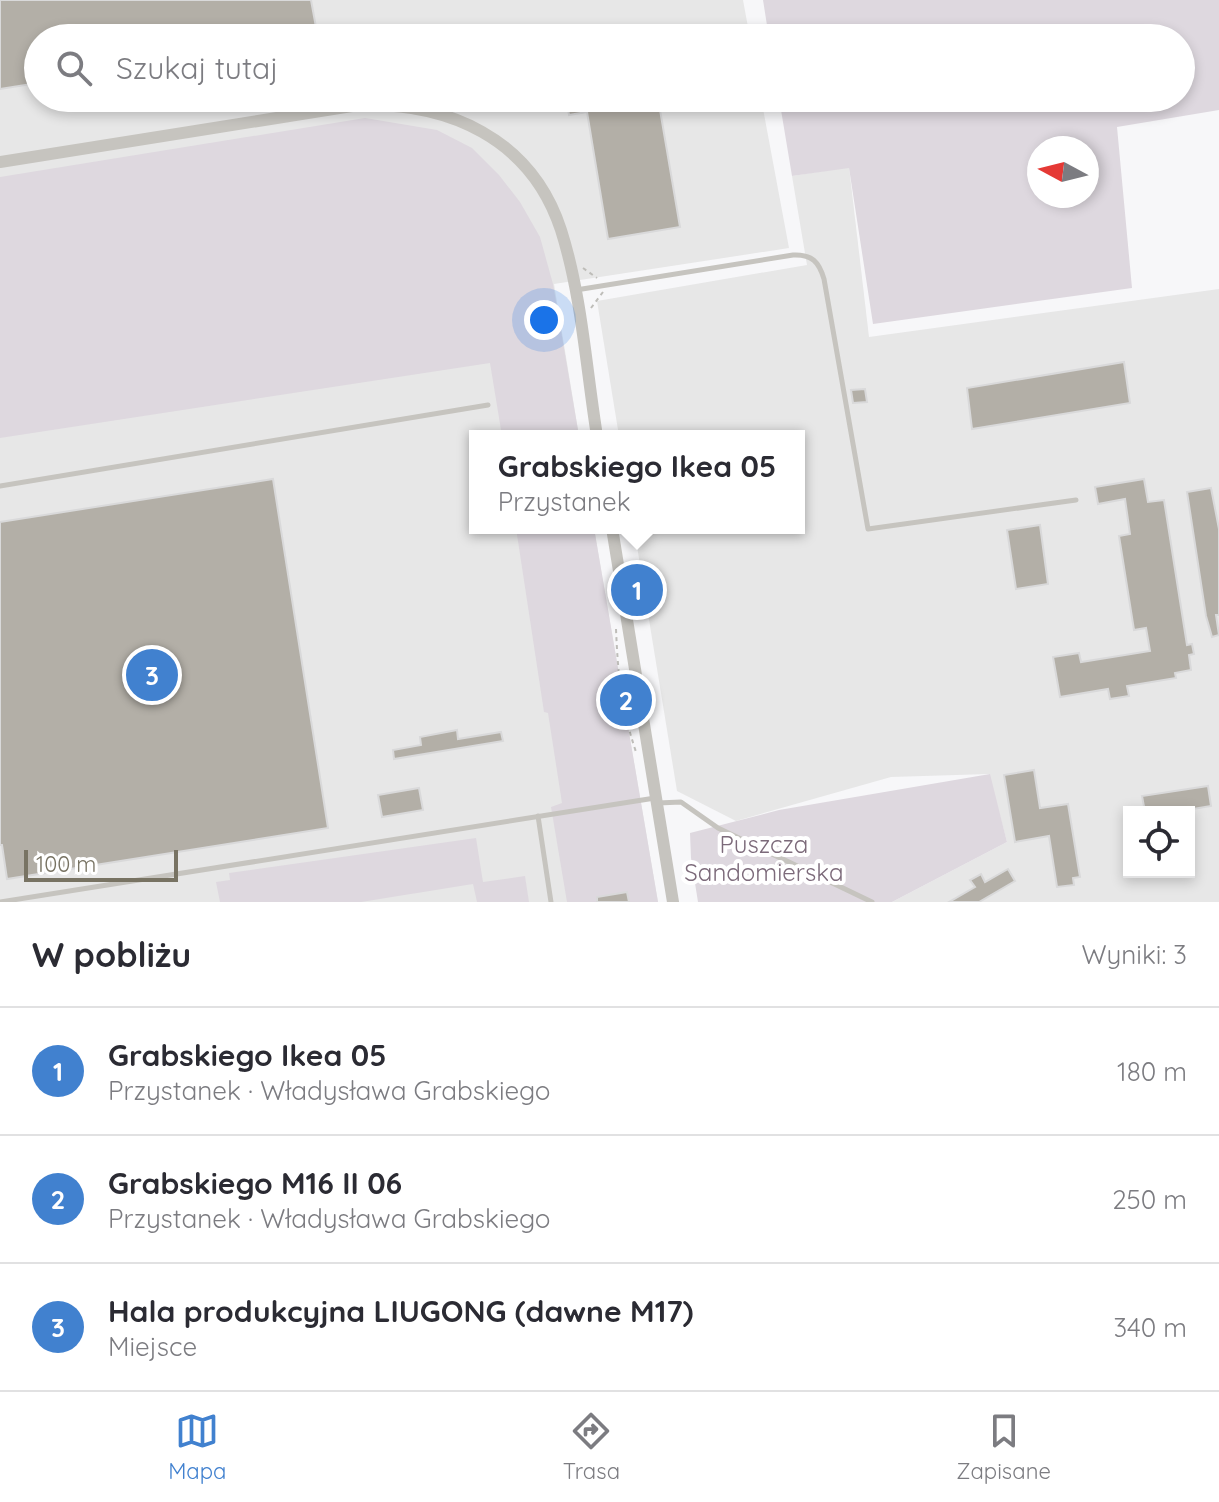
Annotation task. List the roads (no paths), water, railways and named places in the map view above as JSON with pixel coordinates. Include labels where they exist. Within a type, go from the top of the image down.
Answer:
[{"type":"street","points":[[0,162],[306,112]]},
{"type":"street","points":[[438,112],[494,140],[522,163],[544,193],[560,229],[575,290],[596,430]]},
{"type":"street","points":[[613,534],[673,902]]},
{"type":"lane","points":[[575,290],[793,255],[810,257],[817,262],[824,279],[868,529],[1076,500]]},
{"type":"lane","points":[[0,486],[488,405]]},
{"type":"lane","points":[[0,902],[538,816],[657,800],[681,802],[718,828],[872,902]]},
{"type":"lane","points":[[538,816],[551,902]]},
{"type":"place","name":"Grabskiego Ikea 05","points":[[637,590]]},
{"type":"place","name":"Hala produkcyjna LIUGONG (dawne M17)","points":[[152,675]]},
{"type":"place","name":"Grabskiego M16 II 06","points":[[626,700]]},
{"type":"park label","name":"Puszcza Sandomierska","points":[[764,859]]}]
